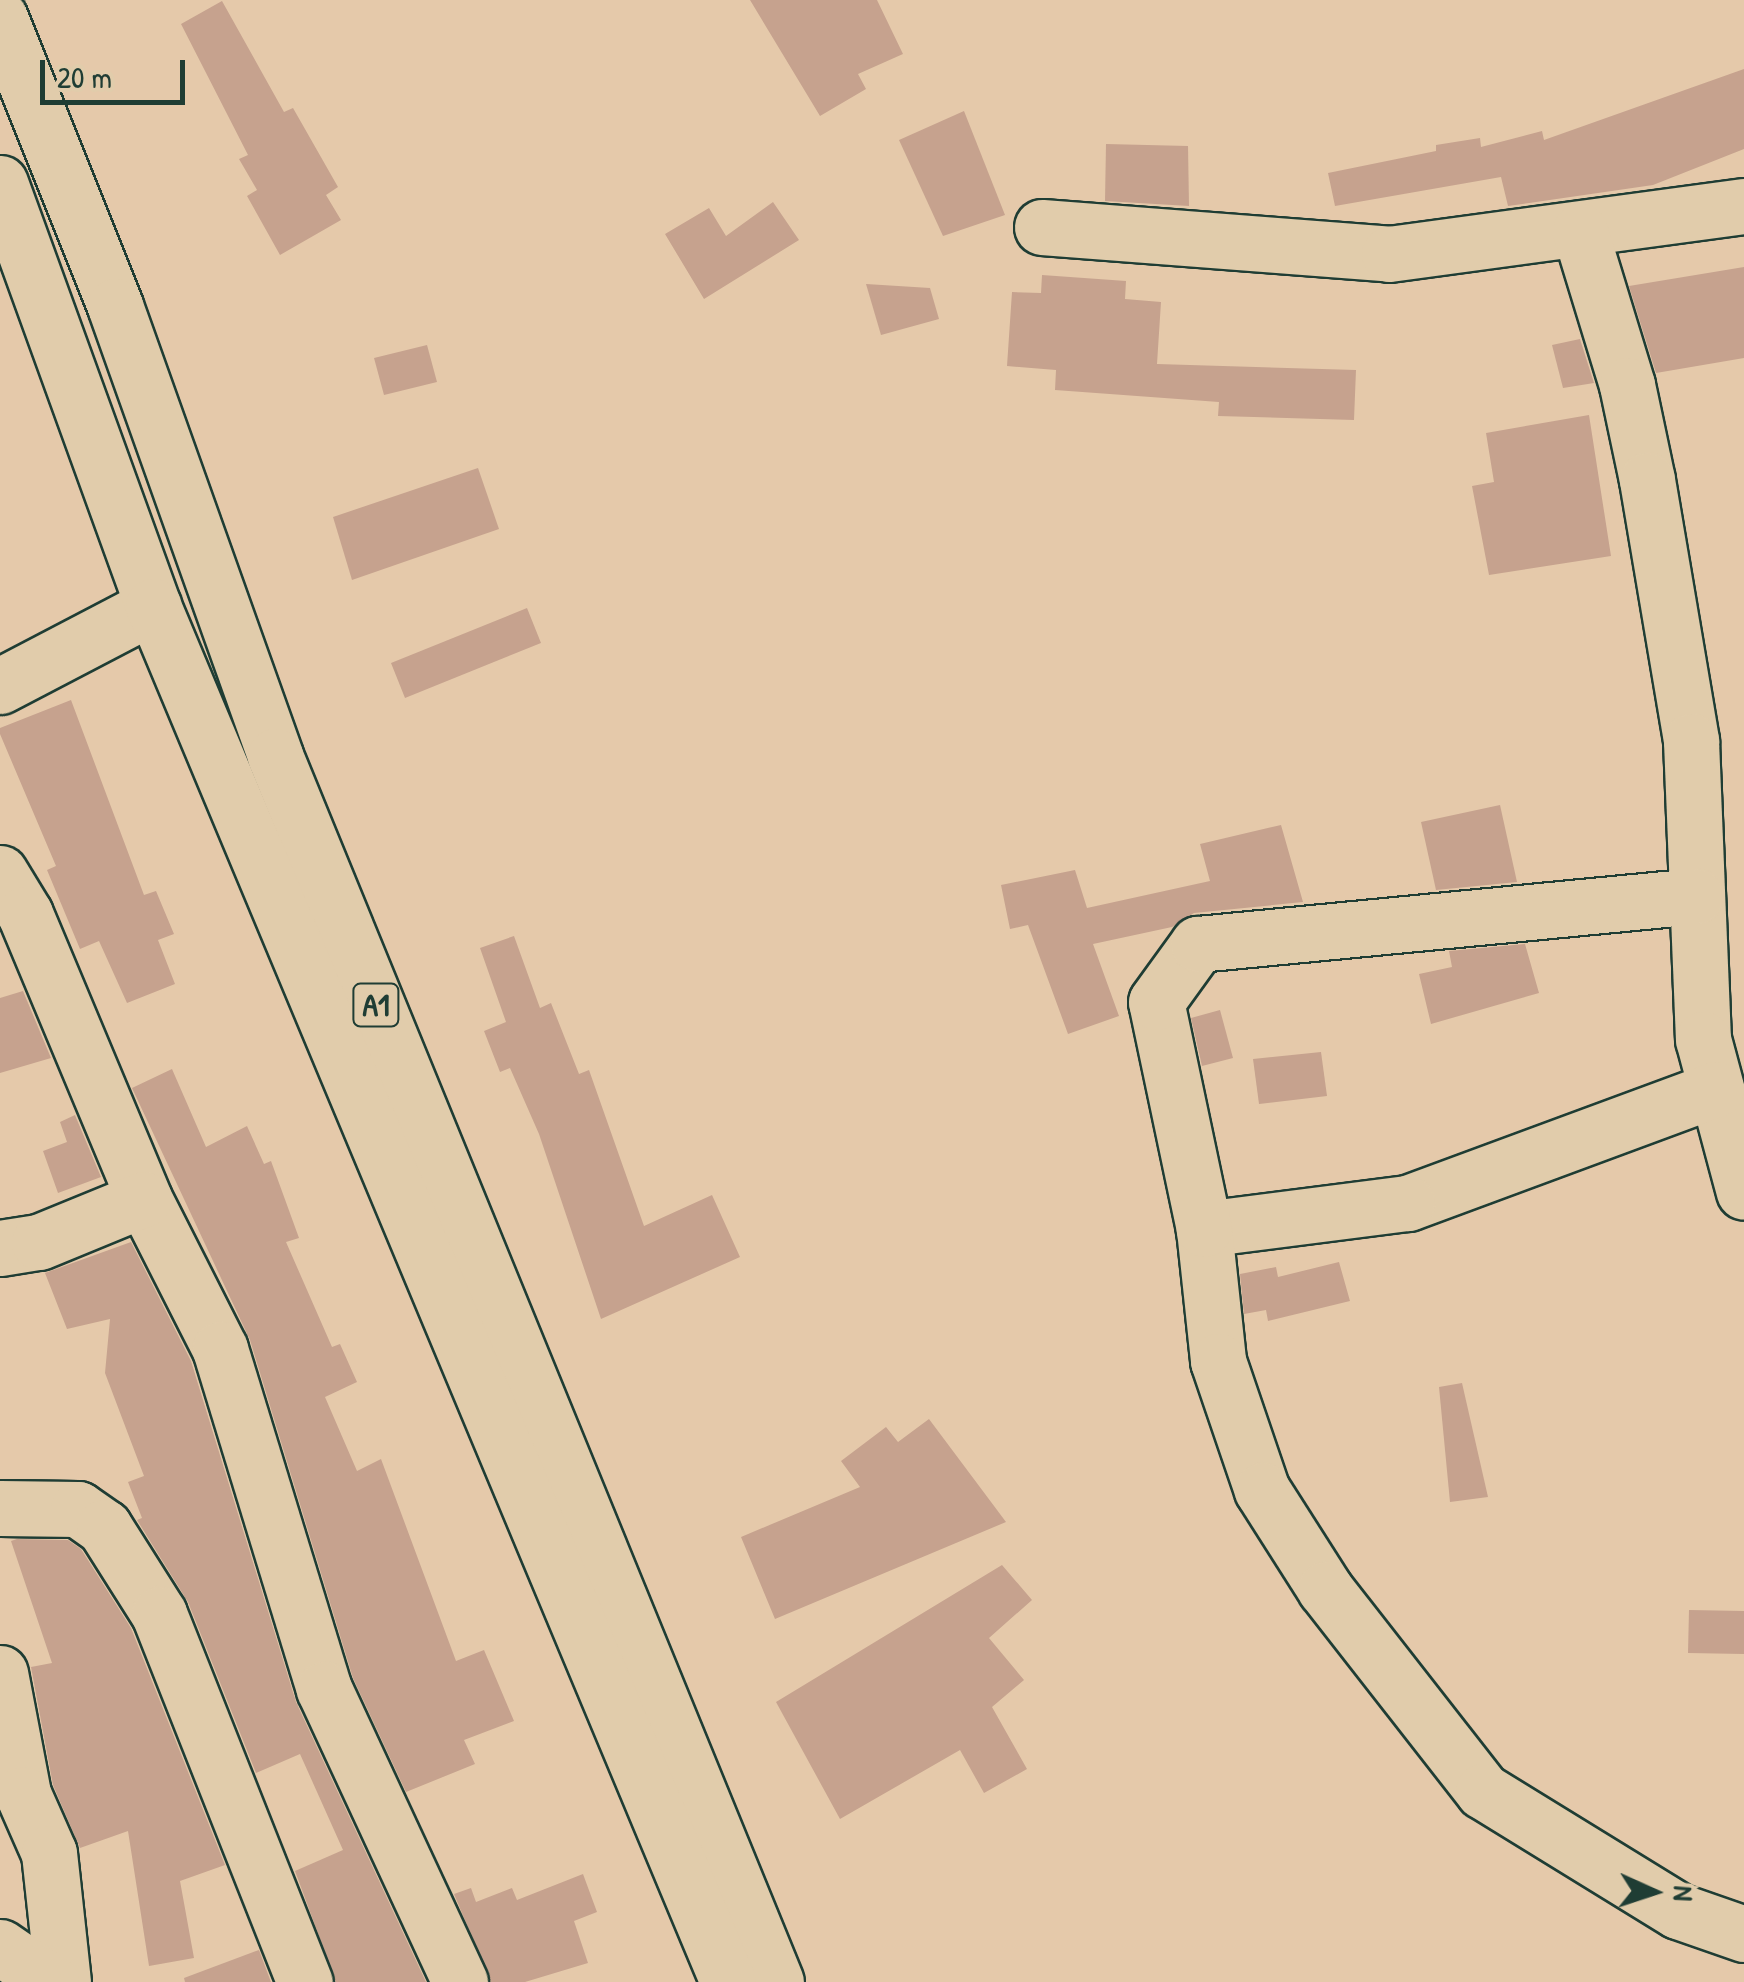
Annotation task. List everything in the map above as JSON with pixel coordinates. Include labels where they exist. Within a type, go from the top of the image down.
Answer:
[{"type":"main road","name":"A1","points":[[0,18],[115,306],[275,756],[636,1702],[728,1982]]},
{"type":"main road","name":"A1","points":[[0,183],[153,606],[636,1702],[776,1982]]},
{"type":"main road","points":[[1042,226],[1389,254],[1744,206]]},
{"type":"main road","points":[[1580,231],[1627,385],[1647,480],[1691,741],[1703,1038],[1744,1192]]},
{"type":"main road","points":[[0,686],[153,606]]},
{"type":"main road","points":[[0,873],[25,914],[144,1199],[220,1349],[324,1688],[460,1982]]},
{"type":"main road","points":[[1696,896],[1198,944],[1156,1002],[1204,1229],[1218,1361],[1262,1490],[1324,1589],[1483,1791],[1678,1912],[1744,1934]]},
{"type":"main road","points":[[1204,1229],[1407,1204],[1716,1089]]},
{"type":"main road","points":[[0,1248],[39,1242],[144,1199]]},
{"type":"main road","points":[[0,1508],[78,1510],[104,1527],[159,1614],[305,1982]]},
{"type":"main road","points":[[0,1673],[23,1794],[49,1853],[63,1982]]},
{"type":"main road","points":[[0,1946],[51,1982]]},
{"type":"building","points":[[750,0],[877,0],[903,54],[858,74],[866,89],[820,116]]},
{"type":"building","points":[[222,1],[284,112],[293,108],[338,187],[326,195],[341,220],[280,255],[247,196],[257,190],[239,159],[248,155],[181,24]]},
{"type":"building","points":[[1744,69],[1744,149],[1653,185],[1508,206],[1501,177],[1335,206],[1328,173],[1436,151],[1436,145],[1480,138],[1481,147],[1542,131],[1544,140]]},
{"type":"building","points":[[964,111],[1005,215],[943,236],[899,140]]},
{"type":"building","points":[[1106,144],[1188,146],[1189,206],[1105,201]]},
{"type":"building","points":[[773,202],[799,240],[704,299],[665,234],[709,208],[726,236]]},
{"type":"building","points":[[1744,267],[1744,358],[1656,373],[1629,286]]},
{"type":"building","points":[[1042,275],[1126,281],[1125,299],[1161,302],[1157,364],[1356,370],[1354,420],[1218,416],[1219,402],[1055,390],[1056,370],[1007,366],[1012,292],[1041,293]]},
{"type":"building","points":[[866,284],[930,288],[939,319],[881,335]]},
{"type":"building","points":[[1580,339],[1594,383],[1563,388],[1552,345]]},
{"type":"building","points":[[427,345],[437,382],[384,395],[374,358]]},
{"type":"building","points":[[1589,415],[1611,556],[1489,575],[1472,486],[1494,482],[1486,433]]},
{"type":"building","points":[[478,468],[499,529],[352,580],[333,517]]},
{"type":"building","points":[[527,608],[541,643],[405,698],[391,663]]},
{"type":"building","points":[[71,700],[144,895],[156,891],[174,934],[158,940],[175,984],[127,1003],[99,941],[80,949],[47,870],[56,866],[0,734],[0,728]]},
{"type":"building","points":[[1500,805],[1517,882],[1436,890],[1421,822]]},
{"type":"building","points":[[1281,825],[1303,902],[1194,913],[1172,927],[1093,944],[1119,1016],[1068,1034],[1028,925],[1010,929],[1001,885],[1075,870],[1087,908],[1210,881],[1200,844]]},
{"type":"building","points":[[514,936],[540,1008],[551,1003],[579,1074],[589,1070],[644,1226],[712,1195],[740,1257],[601,1319],[539,1134],[510,1068],[500,1072],[484,1031],[506,1022],[480,948]]},
{"type":"building","points":[[1525,944],[1539,993],[1431,1024],[1419,974],[1452,967],[1449,951]]},
{"type":"building","points":[[23,991],[51,1058],[0,1073],[0,998]]},
{"type":"building","points":[[1220,1010],[1233,1058],[1202,1066],[1191,1018]]},
{"type":"building","points":[[1321,1052],[1327,1096],[1259,1104],[1253,1059]]},
{"type":"building","points":[[172,1069],[206,1147],[247,1126],[264,1164],[271,1161],[299,1238],[286,1242],[332,1347],[340,1344],[357,1382],[325,1397],[357,1471],[381,1459],[456,1661],[484,1650],[514,1721],[464,1740],[475,1764],[406,1792],[353,1678],[250,1340],[132,1088]]},
{"type":"building","points":[[75,1115],[101,1177],[58,1193],[43,1151],[67,1142],[60,1122]]},
{"type":"building","points":[[131,1242],[191,1361],[296,1702],[426,1982],[336,1982],[295,1871],[343,1850],[300,1754],[256,1773],[188,1602],[137,1520],[142,1518],[128,1482],[144,1476],[105,1373],[110,1319],[67,1329],[45,1273]]},
{"type":"building","points":[[1339,1262],[1350,1301],[1268,1321],[1266,1310],[1244,1314],[1240,1274],[1276,1267],[1278,1277]]},
{"type":"building","points":[[1462,1383],[1488,1497],[1450,1502],[1439,1387]]},
{"type":"building","points":[[929,1419],[1006,1522],[775,1619],[741,1537],[860,1487],[841,1461],[886,1427],[898,1442]]},
{"type":"building","points":[[68,1540],[81,1549],[131,1628],[225,1865],[180,1881],[194,1958],[149,1966],[128,1831],[80,1848],[53,1785],[31,1667],[52,1663],[11,1541]]},
{"type":"building","points":[[1002,1565],[1032,1600],[989,1638],[1024,1680],[992,1707],[1027,1769],[984,1793],[960,1750],[840,1819],[776,1702]]},
{"type":"building","points":[[1689,1610],[1744,1611],[1744,1654],[1688,1653]]},
{"type":"building","points":[[583,1874],[597,1912],[574,1921],[588,1963],[525,1982],[491,1982],[454,1894],[471,1888],[476,1902],[512,1888],[517,1900]]},
{"type":"building","points":[[259,1950],[271,1982],[185,1982],[184,1978]]}]
